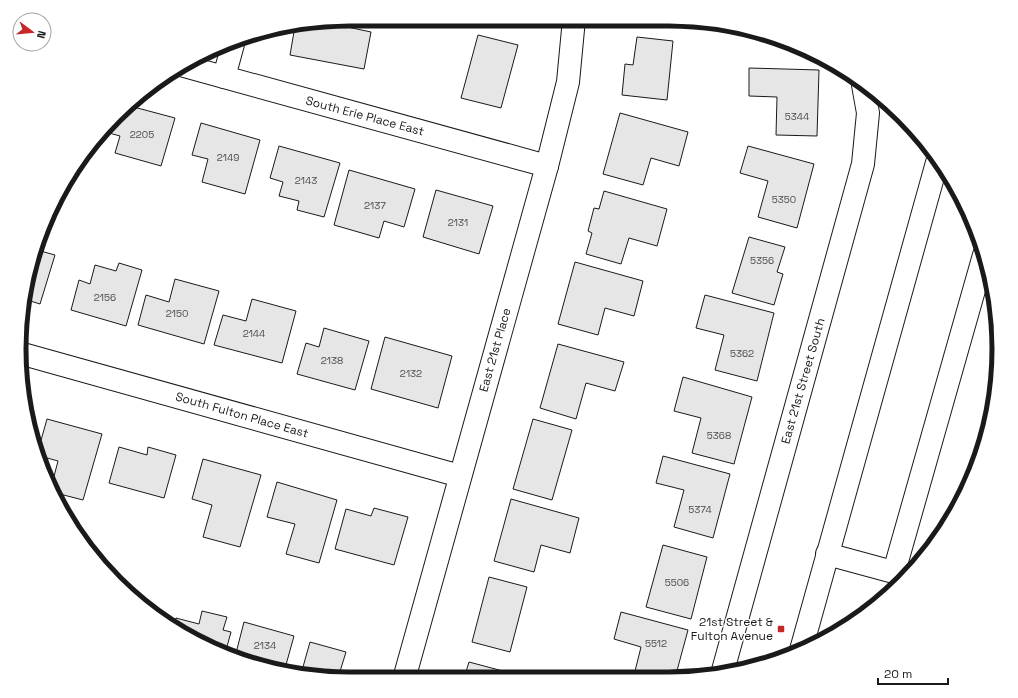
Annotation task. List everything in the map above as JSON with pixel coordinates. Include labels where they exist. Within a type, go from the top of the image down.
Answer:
[{"type":"street","name":"East 21st Place","points":[[406,672],[568,82],[573,26]]},
{"type":"street","points":[[224,77],[232,48]]},
{"type":"street","name":"South Erie Place East","points":[[190,68],[546,166]]},
{"type":"street","name":"East 21st Street South","points":[[724,667],[864,164],[868,113],[864,92]]},
{"type":"street","points":[[803,643],[936,167]]},
{"type":"street","points":[[901,573],[981,266]]},
{"type":"street","name":"South Fulton Place East","points":[[26,355],[460,476]]},
{"type":"street","points":[[827,554],[900,574]]},
{"type":"building","points":[[344,26],[371,32],[364,69],[290,55],[294,31]]},
{"type":"building","points":[[478,35],[518,45],[501,108],[461,98]]},
{"type":"building","points":[[637,37],[673,41],[667,100],[622,95],[625,64],[633,65]]},
{"type":"building","points":[[749,68],[819,70],[817,136],[776,135],[777,97],[749,96]]},
{"type":"building","points":[[135,107],[175,118],[161,166],[115,153],[120,136],[109,133]]},
{"type":"building","points":[[620,113],[688,132],[679,166],[651,158],[643,185],[603,174]]},
{"type":"building","points":[[201,123],[260,140],[245,194],[202,182],[208,159],[192,155]]},
{"type":"building","points":[[279,146],[340,163],[324,217],[297,210],[299,201],[279,196],[283,182],[270,178]]},
{"type":"building","points":[[748,146],[814,164],[797,228],[758,217],[768,181],[740,173]]},
{"type":"building","points":[[349,170],[415,189],[404,227],[384,221],[379,238],[334,225]]},
{"type":"building","points":[[436,190],[493,206],[479,254],[423,237]]},
{"type":"building","points":[[604,191],[667,209],[657,246],[629,238],[621,264],[586,254],[592,233],[588,231],[594,208],[599,209]]},
{"type":"building","points":[[749,237],[785,247],[777,272],[783,274],[774,305],[732,293]]},
{"type":"building","points":[[41,251],[55,255],[40,304],[30,301],[32,286]]},
{"type":"building","points":[[575,262],[643,281],[634,316],[605,308],[598,335],[558,324]]},
{"type":"building","points":[[119,263],[142,270],[126,326],[71,310],[79,280],[90,284],[95,265],[116,271]]},
{"type":"building","points":[[175,279],[219,291],[204,344],[138,325],[146,295],[169,302]]},
{"type":"building","points":[[705,295],[774,313],[757,381],[715,370],[724,335],[696,328]]},
{"type":"building","points":[[252,299],[296,311],[282,363],[214,345],[223,315],[246,321]]},
{"type":"building","points":[[324,328],[369,341],[355,390],[297,374],[306,343],[319,347]]},
{"type":"building","points":[[385,337],[452,356],[438,408],[371,389]]},
{"type":"building","points":[[558,344],[624,362],[615,391],[586,383],[576,419],[540,408]]},
{"type":"building","points":[[683,377],[752,397],[734,464],[692,453],[701,418],[674,411]]},
{"type":"building","points":[[47,419],[102,434],[83,500],[60,494],[53,479],[58,461],[45,457],[40,443]]},
{"type":"building","points":[[533,419],[572,430],[552,500],[513,489]]},
{"type":"building","points":[[119,447],[147,455],[148,447],[176,455],[164,498],[109,483]]},
{"type":"building","points":[[663,456],[730,474],[713,538],[674,527],[684,490],[656,483]]},
{"type":"building","points":[[203,459],[261,475],[240,547],[203,537],[212,505],[192,499]]},
{"type":"building","points":[[277,482],[337,500],[319,563],[286,554],[295,524],[267,517]]},
{"type":"building","points":[[511,499],[579,518],[570,553],[541,545],[534,572],[494,561]]},
{"type":"building","points":[[374,508],[408,517],[394,565],[335,549],[346,509],[371,516]]},
{"type":"building","points":[[663,545],[707,557],[691,619],[646,607]]},
{"type":"building","points":[[489,577],[527,587],[510,652],[472,642]]},
{"type":"building","points":[[202,611],[227,617],[223,630],[231,632],[227,648],[206,639],[175,621],[176,618],[199,624]]},
{"type":"building","points":[[621,612],[688,630],[677,672],[635,672],[641,647],[614,639]]},
{"type":"building","points":[[244,622],[294,636],[286,666],[236,652]]},
{"type":"building","points":[[310,642],[346,652],[340,672],[303,668]]},
{"type":"building","points":[[469,662],[506,672],[466,672]]},
{"type":"place","name":"21st Street & Fulton Avenue","points":[[781,629]]}]
